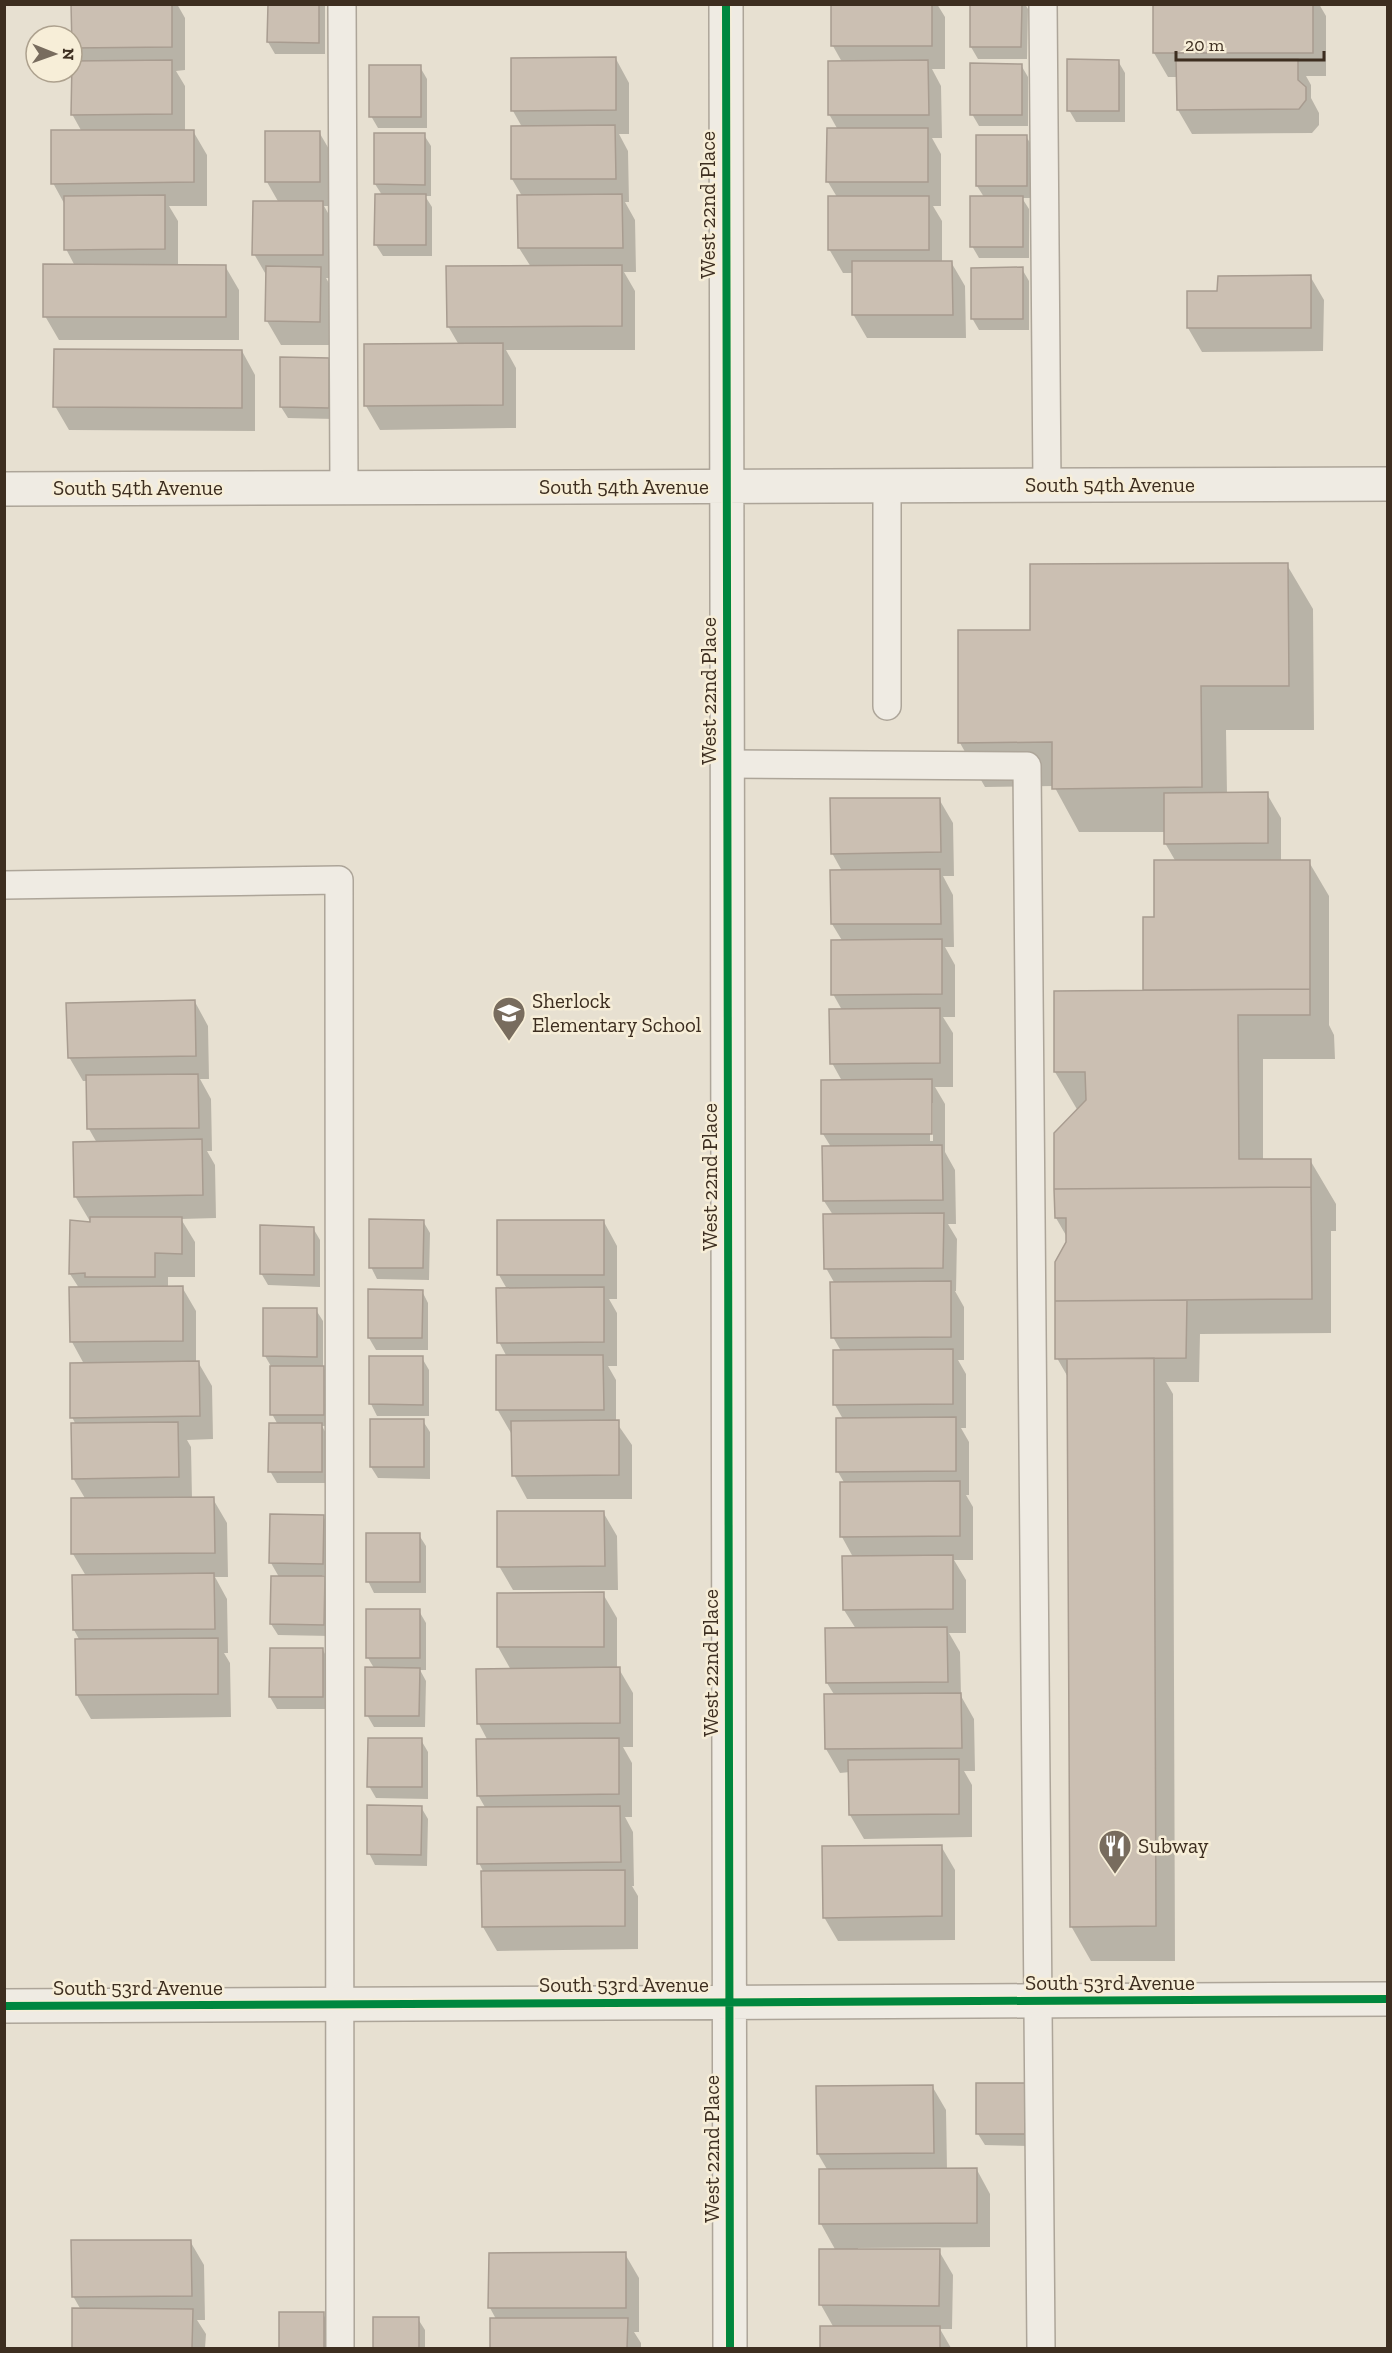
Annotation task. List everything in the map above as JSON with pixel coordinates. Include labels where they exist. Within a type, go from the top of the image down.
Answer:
[{"type":"street","name":"West 22nd Place","points":[[726,4],[730,2349]]},
{"type":"street","name":"South 54th Avenue","points":[[4,489],[1388,484]]},
{"type":"street","name":"South 53rd Avenue","points":[[4,2006],[1388,2000]]},
{"type":"lane","points":[[342,4],[344,486]]},
{"type":"lane","points":[[1043,4],[1047,485]]},
{"type":"lane","points":[[887,706],[888,486]]},
{"type":"lane","points":[[727,764],[1027,766],[1041,2349]]},
{"type":"lane","points":[[4,885],[339,880],[340,2349]]},
{"type":"building","points":[[71,4],[172,4],[172,47],[84,48],[84,24],[71,24]]},
{"type":"building","points":[[268,4],[319,4],[319,43],[267,42]]},
{"type":"building","points":[[831,4],[932,4],[932,46],[831,46]]},
{"type":"building","points":[[970,4],[1022,4],[1021,47],[970,47]]},
{"type":"building","points":[[1153,4],[1313,4],[1313,53],[1153,53]]},
{"type":"building","points":[[616,57],[616,110],[511,111],[511,58]]},
{"type":"building","points":[[1067,59],[1119,60],[1119,111],[1067,111]]},
{"type":"building","points":[[1176,59],[1298,59],[1298,80],[1306,87],[1306,100],[1299,109],[1177,110]]},
{"type":"building","points":[[172,60],[172,114],[71,115],[72,84],[84,84],[84,61]]},
{"type":"building","points":[[928,60],[929,115],[828,115],[828,61]]},
{"type":"building","points":[[970,63],[1022,64],[1022,115],[970,115]]},
{"type":"building","points":[[369,65],[421,65],[421,117],[369,117]]},
{"type":"building","points":[[615,125],[616,179],[511,179],[511,126]]},
{"type":"building","points":[[827,128],[928,128],[928,182],[826,182]]},
{"type":"building","points":[[51,130],[194,130],[194,182],[51,184]]},
{"type":"building","points":[[265,131],[320,131],[320,182],[265,182]]},
{"type":"building","points":[[374,133],[425,133],[425,185],[374,184]]},
{"type":"building","points":[[976,135],[1027,135],[1027,186],[976,186]]},
{"type":"building","points":[[375,194],[426,194],[426,245],[374,245]]},
{"type":"building","points":[[622,194],[623,248],[518,248],[517,195]]},
{"type":"building","points":[[165,195],[165,249],[64,250],[64,196]]},
{"type":"building","points":[[828,196],[929,196],[929,250],[828,250]]},
{"type":"building","points":[[970,196],[1023,196],[1023,247],[970,247]]},
{"type":"building","points":[[253,201],[323,201],[323,255],[252,255]]},
{"type":"building","points":[[852,261],[952,261],[953,315],[852,315]]},
{"type":"building","points":[[43,264],[226,265],[226,317],[43,317]]},
{"type":"building","points":[[622,265],[622,326],[447,327],[446,266]]},
{"type":"building","points":[[266,266],[321,267],[320,322],[265,321]]},
{"type":"building","points":[[1023,267],[1023,319],[971,319],[971,268]]},
{"type":"building","points":[[1311,275],[1311,328],[1187,328],[1187,291],[1217,291],[1218,276]]},
{"type":"building","points":[[503,343],[503,405],[364,406],[364,344]]},
{"type":"building","points":[[54,349],[242,350],[242,408],[53,407]]},
{"type":"building","points":[[280,357],[329,358],[329,408],[280,407]]},
{"type":"building","points":[[1288,563],[1289,686],[1201,686],[1202,787],[1052,789],[1052,742],[958,743],[958,630],[1030,630],[1030,564]]},
{"type":"building","points":[[1268,792],[1268,843],[1164,844],[1164,793]]},
{"type":"building","points":[[830,798],[940,798],[941,852],[831,854]]},
{"type":"building","points":[[1154,860],[1310,860],[1310,989],[1143,990],[1143,917],[1154,917]]},
{"type":"building","points":[[940,869],[941,924],[831,924],[830,870]]},
{"type":"building","points":[[942,939],[942,994],[831,995],[831,940]]},
{"type":"building","points":[[1310,989],[1310,1015],[1238,1015],[1239,1159],[1311,1159],[1311,1187],[1054,1189],[1054,1133],[1086,1100],[1085,1072],[1054,1072],[1054,991]]},
{"type":"building","points":[[195,1000],[196,1056],[68,1058],[66,1003]]},
{"type":"building","points":[[940,1008],[940,1063],[830,1064],[829,1009]]},
{"type":"building","points":[[198,1074],[199,1128],[87,1129],[86,1075]]},
{"type":"building","points":[[932,1079],[932,1134],[821,1134],[821,1080]]},
{"type":"building","points":[[202,1139],[203,1195],[74,1197],[73,1142]]},
{"type":"building","points":[[942,1145],[943,1200],[823,1201],[822,1146]]},
{"type":"building","points":[[1311,1187],[1312,1299],[1055,1301],[1055,1262],[1066,1242],[1066,1218],[1055,1218],[1054,1189]]},
{"type":"building","points":[[944,1213],[943,1268],[824,1269],[823,1214]]},
{"type":"building","points":[[90,1217],[182,1217],[182,1254],[155,1253],[155,1277],[85,1277],[85,1273],[69,1274],[70,1220],[90,1222]]},
{"type":"building","points":[[369,1219],[424,1220],[423,1268],[369,1268]]},
{"type":"building","points":[[497,1220],[604,1220],[604,1275],[497,1275]]},
{"type":"building","points":[[260,1225],[314,1227],[314,1275],[260,1274]]},
{"type":"building","points":[[951,1281],[951,1337],[831,1338],[830,1282]]},
{"type":"building","points":[[183,1286],[183,1341],[70,1342],[69,1287]]},
{"type":"building","points":[[604,1287],[604,1342],[497,1343],[496,1288]]},
{"type":"building","points":[[368,1289],[423,1290],[422,1338],[368,1338]]},
{"type":"building","points":[[1187,1300],[1186,1358],[1055,1359],[1055,1301]]},
{"type":"building","points":[[263,1308],[317,1308],[317,1357],[263,1356]]},
{"type":"building","points":[[953,1349],[953,1404],[833,1405],[833,1350]]},
{"type":"building","points":[[496,1355],[603,1355],[604,1410],[496,1410]]},
{"type":"building","points":[[369,1356],[423,1356],[423,1405],[369,1404]]},
{"type":"building","points":[[1154,1358],[1156,1926],[1070,1927],[1067,1359]]},
{"type":"building","points":[[199,1361],[200,1416],[70,1418],[70,1363]]},
{"type":"building","points":[[270,1366],[324,1366],[324,1415],[270,1415]]},
{"type":"building","points":[[956,1417],[956,1471],[836,1472],[836,1418]]},
{"type":"building","points":[[370,1419],[424,1419],[424,1467],[370,1467]]},
{"type":"building","points":[[619,1420],[619,1475],[512,1476],[511,1421]]},
{"type":"building","points":[[178,1422],[179,1477],[72,1479],[71,1423]]},
{"type":"building","points":[[269,1423],[322,1423],[322,1472],[268,1472]]},
{"type":"building","points":[[960,1481],[960,1536],[840,1537],[840,1482]]},
{"type":"building","points":[[214,1497],[215,1553],[71,1554],[71,1498]]},
{"type":"building","points":[[497,1511],[604,1511],[605,1566],[497,1567]]},
{"type":"building","points":[[270,1514],[324,1515],[323,1564],[269,1563]]},
{"type":"building","points":[[366,1533],[420,1533],[420,1582],[366,1582]]},
{"type":"building","points":[[953,1555],[953,1609],[843,1610],[842,1556]]},
{"type":"building","points":[[214,1573],[215,1629],[73,1630],[72,1575]]},
{"type":"building","points":[[271,1576],[325,1576],[324,1625],[270,1624]]},
{"type":"building","points":[[604,1592],[604,1647],[497,1647],[497,1593]]},
{"type":"building","points":[[366,1609],[420,1609],[420,1658],[366,1658]]},
{"type":"building","points":[[947,1627],[948,1682],[826,1683],[825,1628]]},
{"type":"building","points":[[218,1638],[218,1694],[76,1695],[75,1639]]},
{"type":"building","points":[[270,1648],[323,1648],[323,1697],[269,1697]]},
{"type":"building","points":[[365,1667],[420,1668],[419,1716],[365,1716]]},
{"type":"building","points":[[620,1667],[620,1723],[477,1724],[476,1669]]},
{"type":"building","points":[[961,1693],[962,1748],[825,1749],[824,1694]]},
{"type":"building","points":[[368,1738],[422,1738],[422,1787],[367,1787]]},
{"type":"building","points":[[619,1738],[619,1794],[477,1796],[476,1739]]},
{"type":"building","points":[[959,1759],[959,1814],[849,1815],[848,1760]]},
{"type":"building","points":[[367,1805],[422,1806],[421,1855],[367,1854]]},
{"type":"building","points":[[620,1806],[621,1862],[477,1864],[477,1807]]},
{"type":"building","points":[[942,1845],[942,1916],[823,1918],[822,1846]]},
{"type":"building","points":[[625,1870],[625,1926],[482,1927],[481,1871]]},
{"type":"building","points":[[976,2083],[1025,2083],[1025,2134],[976,2134]]},
{"type":"building","points":[[933,2085],[934,2153],[817,2154],[816,2086]]},
{"type":"building","points":[[977,2168],[977,2223],[819,2224],[819,2169]]},
{"type":"building","points":[[71,2240],[191,2240],[192,2296],[72,2297]]},
{"type":"building","points":[[819,2249],[940,2249],[939,2306],[819,2305]]},
{"type":"building","points":[[626,2252],[626,2308],[488,2308],[489,2253]]},
{"type":"building","points":[[72,2308],[193,2309],[192,2348],[72,2348]]},
{"type":"building","points":[[279,2312],[324,2312],[324,2348],[279,2348]]},
{"type":"building","points":[[373,2317],[419,2317],[419,2348],[373,2348]]},
{"type":"building","points":[[490,2318],[628,2318],[627,2348],[490,2348]]},
{"type":"building","points":[[820,2326],[940,2326],[940,2348],[820,2348]]},
{"type":"cycle path","points":[[726,4],[730,2348]]},
{"type":"cycle path","points":[[4,2006],[1388,1999]]},
{"type":"place","name":"Sherlock Elementary School","points":[[509,1042]]},
{"type":"place","name":"Subway","points":[[1115,1875]]}]
